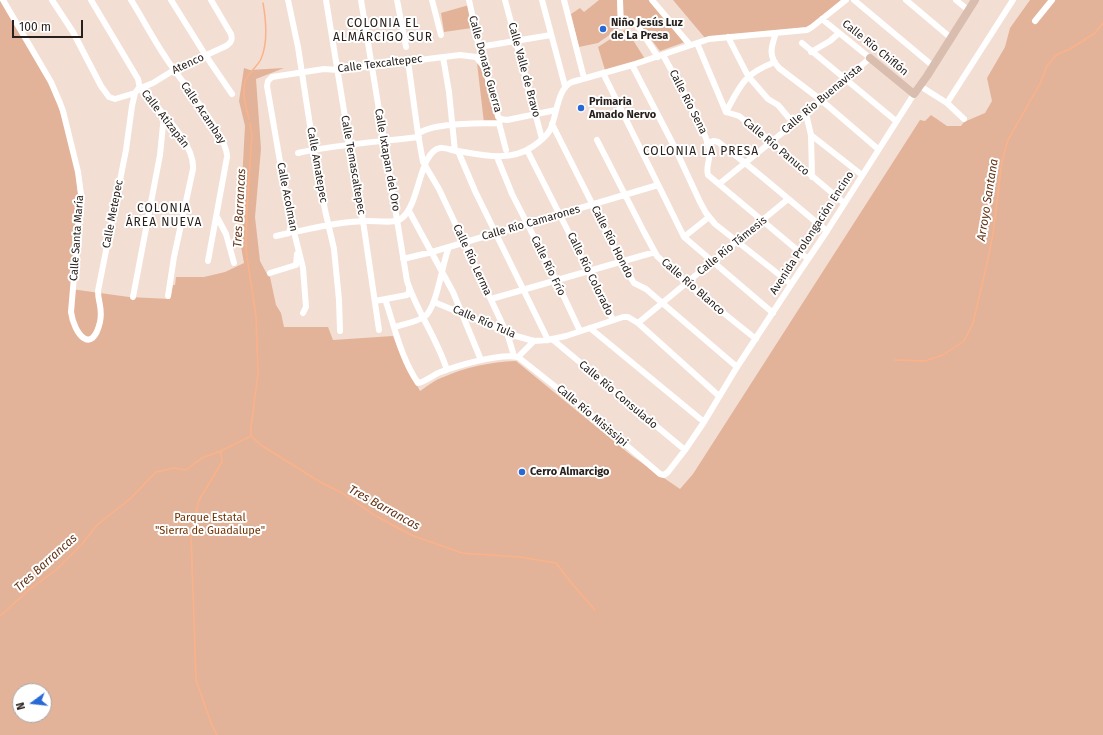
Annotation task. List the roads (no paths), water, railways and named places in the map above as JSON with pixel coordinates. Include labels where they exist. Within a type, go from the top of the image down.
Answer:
[{"type":"main road","name":"Avenida Prolongación Encino","points":[[914,94],[975,0]]},
{"type":"main road","name":"Calle Río Chiflón","points":[[870,58],[914,94]]},
{"type":"street","name":"Calle Santa María","points":[[3,0],[51,82],[63,111],[78,172],[81,194],[71,312],[73,322],[80,336],[84,339],[91,339]]},
{"type":"street","name":"Atenco","points":[[52,0],[73,32],[101,86],[109,97],[115,99],[153,83],[174,70],[229,44],[232,34],[211,0]]},
{"type":"street","name":"Calle Atizapán","points":[[91,0],[138,79],[138,90],[164,115],[189,150],[193,164],[174,257],[168,296]]},
{"type":"street","name":"Calle Acambay","points":[[131,0],[144,24],[174,70],[218,131],[227,150],[217,217],[208,261]]},
{"type":"street","points":[[171,0],[232,94]]},
{"type":"street","name":"Calle Amatepec","points":[[288,0],[298,46],[314,150],[337,277],[340,331]]},
{"type":"street","name":"Calle Temascaltepec","points":[[326,0],[349,145],[363,221],[379,330]]},
{"type":"street","name":"Calle Ixtapan del Oro","points":[[361,0],[403,259],[409,286],[423,317],[438,344],[447,370]]},
{"type":"street","points":[[397,0],[406,47]]},
{"type":"street","points":[[432,0],[440,35]]},
{"type":"street","name":"Calle Donato Guerra","points":[[469,0],[479,47],[500,121],[506,150]]},
{"type":"street","name":"Calle Valle de Bravo","points":[[506,0],[542,139]]},
{"type":"street","points":[[542,0],[564,88]]},
{"type":"street","points":[[564,0],[584,78]]},
{"type":"street","name":"Calle Río Sena","points":[[620,0],[621,25],[636,24],[661,56],[696,117],[708,143],[714,141],[718,142],[746,162],[827,231]]},
{"type":"street","points":[[652,0],[690,45]]},
{"type":"street","points":[[294,232],[328,224],[363,221],[398,221],[409,211],[414,201],[430,154],[437,149],[442,148],[497,156],[527,150],[542,139],[548,132],[564,88],[572,82],[632,65],[709,40],[806,30],[812,28],[846,0]]},
{"type":"street","points":[[854,0],[933,66]]},
{"type":"street","points":[[906,0],[951,38]]},
{"type":"street","points":[[956,0],[968,10]]},
{"type":"street","points":[[947,103],[1013,0]]},
{"type":"street","points":[[1034,21],[1052,0]]},
{"type":"street","name":"Calle Río Chiflón","points":[[822,19],[870,58]]},
{"type":"street","points":[[776,33],[771,48],[775,62],[779,68],[822,100],[878,149]]},
{"type":"street","points":[[811,52],[830,41],[839,33]]},
{"type":"street","points":[[479,47],[551,35]]},
{"type":"street","points":[[728,38],[748,76],[768,100],[778,105],[789,118],[797,121]]},
{"type":"street","points":[[697,43],[726,112]]},
{"type":"street","points":[[802,44],[896,121]]},
{"type":"street","name":"Calle Texcaltepec","points":[[268,81],[272,77],[324,69],[338,70],[443,57],[474,56],[479,59],[486,72]]},
{"type":"street","name":"Calle Río Consulado","points":[[443,57],[457,151],[522,290],[550,340],[685,450]]},
{"type":"street","name":"Calle Río Buenavista","points":[[719,184],[806,114],[870,58]]},
{"type":"street","points":[[408,61],[418,136],[425,166]]},
{"type":"street","points":[[726,112],[739,88],[748,76],[762,67],[775,62]]},
{"type":"street","points":[[632,65],[674,146],[700,202],[709,217],[791,284]]},
{"type":"street","points":[[602,73],[684,237],[711,262],[773,313]]},
{"type":"street","name":"Calle Acolman","points":[[268,81],[267,86],[288,208],[303,268],[306,309],[303,313]]},
{"type":"street","points":[[920,86],[947,103],[964,119]]},
{"type":"street","name":"Calle Metepec","points":[[91,339],[100,325],[101,305],[98,291],[126,150],[132,106],[138,90]]},
{"type":"street","name":"Avenida Prolongación Encino","points":[[664,475],[685,450],[704,422],[737,367],[827,231],[914,94]]},
{"type":"street","points":[[298,154],[341,145],[384,142],[418,136],[423,131],[452,125],[500,121],[556,110]]},
{"type":"street","name":"Calle Río Panuco","points":[[726,112],[739,116],[844,203]]},
{"type":"street","points":[[806,114],[810,135],[812,177]]},
{"type":"street","points":[[133,297],[160,155],[164,115]]},
{"type":"street","name":"Calle Río Hondo","points":[[552,124],[621,261],[634,283],[646,289],[737,367]]},
{"type":"street","points":[[810,135],[862,175]]},
{"type":"street","name":"Calle Río Blanco","points":[[597,140],[655,252],[686,283],[756,339]]},
{"type":"street","points":[[708,143],[710,151],[708,173],[808,259]]},
{"type":"street","name":"Calle Río Colorado","points":[[527,150],[613,320],[626,316],[638,323],[719,396]]},
{"type":"street","name":"Calle Río Frío","points":[[497,156],[512,194],[580,331]]},
{"type":"street","name":"Calle Río Lerma","points":[[425,166],[439,189],[506,330],[516,356]]},
{"type":"street","name":"Calle Río Camarones","points":[[403,259],[496,234],[626,196],[658,185]]},
{"type":"street","name":"Calle Río Támesis","points":[[638,323],[788,199]]},
{"type":"street","points":[[409,211],[453,292],[481,360]]},
{"type":"street","points":[[217,217],[226,234],[234,263]]},
{"type":"street","points":[[684,237],[709,217]]},
{"type":"street","points":[[276,236],[289,233],[292,222]]},
{"type":"street","points":[[395,327],[423,317],[429,312],[434,302],[449,247]]},
{"type":"street","points":[[270,273],[296,266],[298,249]]},
{"type":"street","points":[[491,299],[655,252]]},
{"type":"street","points":[[375,301],[407,295],[409,292],[409,286]]},
{"type":"street","points":[[385,299],[395,327],[402,354],[412,374],[419,383],[447,370],[481,360],[516,356],[534,341],[550,340],[613,320]]},
{"type":"street","name":"Calle Río Tula","points":[[434,302],[506,330],[516,336],[534,341]]},
{"type":"street","points":[[590,328],[704,422]]},
{"type":"street","name":"Calle Río Misissipi","points":[[516,356],[590,414],[660,474],[664,475]]},
{"type":"waterway","name":"Tres Barrancas","points":[[249,119],[244,87],[246,79],[261,59],[265,46],[266,31],[263,3]]},
{"type":"waterway","name":"Arroyo Santana","points":[[895,360],[925,361],[943,355],[964,341],[973,323],[988,259],[993,234],[1002,161],[1008,140],[1041,82],[1047,66],[1056,55],[1070,49],[1095,33],[1103,23]]},
{"type":"waterway","name":"Tres Barrancas","points":[[250,124],[252,135],[246,251],[256,316],[258,373],[251,436],[261,445],[320,482],[342,493],[376,516],[411,535],[462,553],[519,557],[556,563],[595,610]]},
{"type":"waterway","name":"Tres Barrancas","points":[[0,616],[30,589],[56,570],[82,544],[97,525],[131,498],[156,472],[174,468],[186,470],[202,458],[221,451],[251,436]]},
{"type":"waterway","name":"Tres Barrancas","points":[[217,735],[211,723],[196,680],[191,535],[199,500],[222,462],[221,451]]},
{"type":"place","name":"Niño Jesús Luz de La Presa","points":[[603,29]]},
{"type":"place","name":"Primaria Amado Nervo","points":[[581,108]]},
{"type":"place","name":"Cerro Almarcigo","points":[[522,472]]},
{"type":"district","name":"COLONIA EL ALMÁRCIGO SUR","points":[[383,31]]},
{"type":"district","name":"COLONIA LA PRESA","points":[[701,152]]},
{"type":"district","name":"COLONIA ÁREA NUEVA","points":[[164,216]]},
{"type":"park label","name":"Parque Estatal \"Sierra de Guadalupe\"","points":[[210,524]]}]
